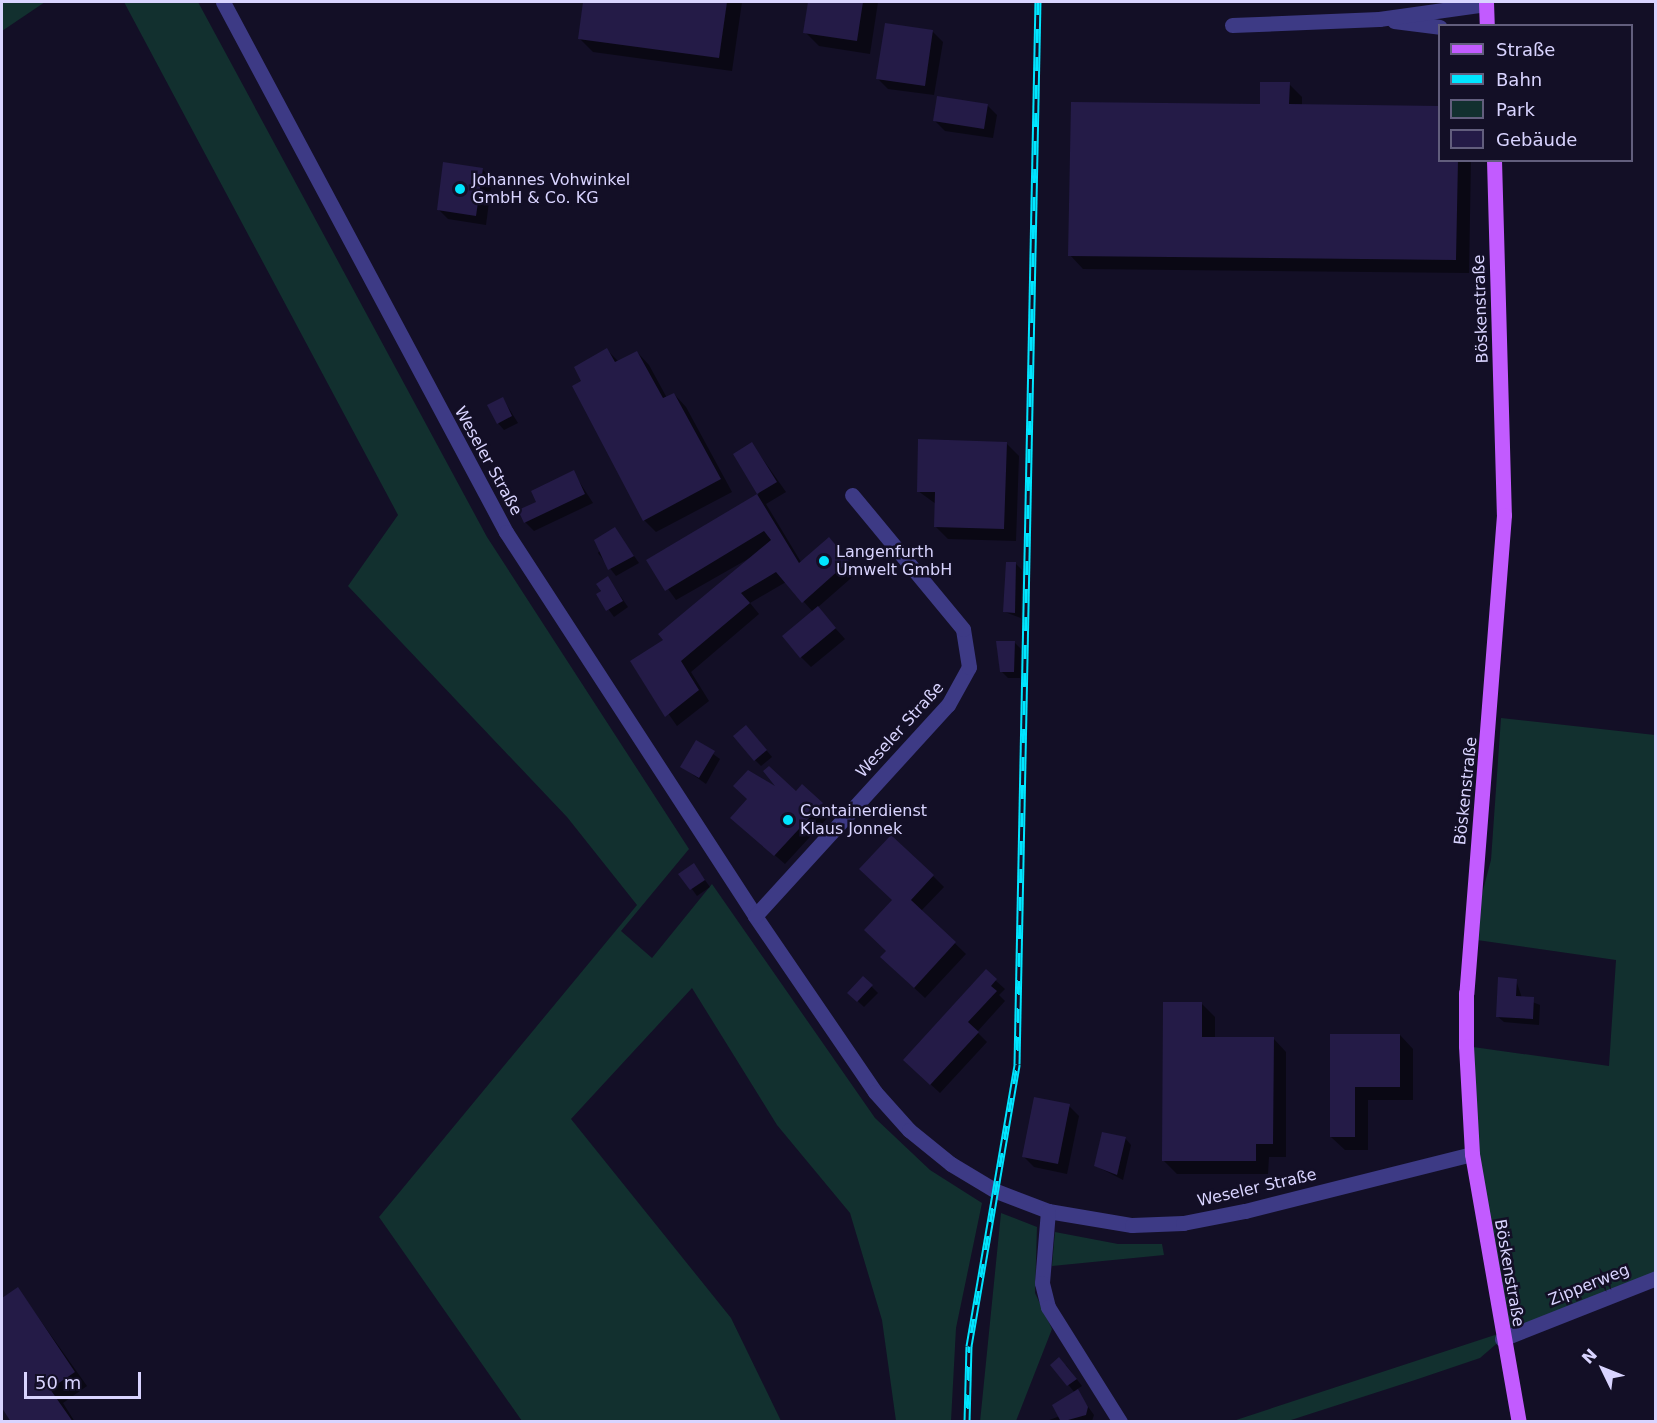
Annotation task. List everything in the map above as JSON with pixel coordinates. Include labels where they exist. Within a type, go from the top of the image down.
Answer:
[{"type":"main road","points":[[1486,3],[1487,24]]},
{"type":"main road","name":"Böskenstraße","points":[[1494,162],[1504,515],[1466,993],[1472,1154],[1502,1339],[1519,1422]]},
{"type":"street","name":"Weseler Straße","points":[[223,2],[506,532],[755,916],[865,1077],[909,1130],[977,1180],[1048,1211],[1132,1225],[1183,1223],[1472,1154]]},
{"type":"street","points":[[1232,25],[1379,19],[1486,3]]},
{"type":"street","points":[[1379,19],[1438,27]]},
{"type":"street","name":"Weseler Straße","points":[[755,916],[948,705],[969,667],[963,629],[852,495]]},
{"type":"street","points":[[1048,1211],[1042,1282],[1048,1307],[1120,1422]]},
{"type":"street","name":"Zipperweg","points":[[1502,1339],[1656,1278]]},
{"type":"green space","points":[[2,2],[45,2],[2,31]]},
{"type":"green space","points":[[124,2],[198,2],[487,537],[689,849],[621,931],[652,958],[712,884],[875,1118],[930,1170],[982,1203],[956,1328],[951,1421],[896,1421],[882,1320],[850,1213],[777,1125],[692,988],[571,1119],[731,1318],[781,1421],[522,1421],[379,1217],[637,905],[567,817],[348,586],[398,515]]},
{"type":"green space","points":[[1501,718],[1655,735],[1655,1278],[1502,1339],[1480,1358],[1288,1421],[1230,1422],[1501,1333],[1466,1046],[1609,1066],[1616,960],[1470,939],[1491,860]]},
{"type":"green space","points":[[1001,1213],[1037,1227],[1035,1293],[1052,1329],[1016,1421],[980,1422]]},
{"type":"green space","points":[[1055,1232],[1118,1244],[1162,1244],[1164,1255],[1052,1266]]},
{"type":"building","points":[[583,2],[727,2],[719,58],[578,39]]},
{"type":"building","points":[[808,2],[863,2],[857,41],[803,33]]},
{"type":"building","points":[[885,23],[933,30],[925,86],[876,79]]},
{"type":"building","points":[[1260,82],[1290,82],[1289,104],[1438,106],[1438,162],[1458,162],[1456,260],[1068,256],[1071,102],[1260,104]]},
{"type":"building","points":[[937,96],[988,104],[984,129],[933,121]]},
{"type":"building","name":"Johannes Vohwinkel GmbH & Co. KG","points":[[443,162],[483,168],[476,216],[437,210]]},
{"type":"building","points":[[607,348],[615,362],[637,351],[663,398],[674,393],[721,479],[643,521],[572,386],[581,381],[574,367]]},
{"type":"building","points":[[503,397],[512,416],[497,424],[487,405]]},
{"type":"building","points":[[918,439],[1007,442],[1004,529],[934,527],[935,492],[917,492]]},
{"type":"building","points":[[752,442],[777,482],[757,494],[733,454]]},
{"type":"building","points":[[574,470],[585,494],[524,523],[518,510],[536,502],[531,491]]},
{"type":"building","points":[[757,494],[799,563],[829,537],[849,561],[802,603],[776,572],[741,593],[750,603],[681,661],[699,690],[665,717],[630,661],[663,640],[658,634],[771,540],[764,531],[665,591],[646,560]]},
{"type":"building","points":[[615,527],[634,556],[608,570],[594,540]]},
{"type":"building","points":[[1006,562],[1016,562],[1015,613],[1003,612]]},
{"type":"building","points":[[608,576],[623,601],[606,611],[596,594],[601,591],[596,584]]},
{"type":"building","points":[[818,606],[836,628],[800,658],[782,636]]},
{"type":"building","points":[[996,641],[1015,641],[1014,672],[1000,672]]},
{"type":"building","points":[[746,725],[767,750],[754,761],[733,736]]},
{"type":"building","points":[[696,740],[715,751],[699,778],[680,767]]},
{"type":"building","points":[[769,766],[796,791],[802,784],[823,803],[774,856],[730,818],[747,799],[733,786],[748,770],[775,786],[763,771]]},
{"type":"building","points":[[891,835],[934,875],[911,900],[956,942],[914,988],[880,957],[886,951],[864,930],[892,900],[859,869]]},
{"type":"building","points":[[694,863],[705,880],[690,890],[678,874]]},
{"type":"building","points":[[986,969],[997,979],[991,986],[997,991],[968,1022],[979,1032],[930,1085],[903,1060]]},
{"type":"building","points":[[863,976],[873,985],[857,1002],[847,993]]},
{"type":"building","points":[[1498,977],[1517,979],[1516,996],[1534,997],[1533,1019],[1496,1017]]},
{"type":"building","points":[[1163,1002],[1202,1002],[1202,1037],[1274,1037],[1273,1144],[1256,1144],[1256,1161],[1162,1161]]},
{"type":"building","points":[[1330,1034],[1400,1034],[1400,1087],[1355,1087],[1355,1137],[1330,1137]]},
{"type":"building","points":[[1034,1097],[1070,1104],[1058,1164],[1022,1157]]},
{"type":"building","points":[[1102,1132],[1126,1137],[1117,1175],[1094,1166]]},
{"type":"building","points":[[18,1287],[75,1372],[50,1389],[73,1422],[11,1422],[2,1408],[2,1298]]},
{"type":"building","points":[[1059,1357],[1077,1379],[1067,1386],[1050,1365]]},
{"type":"building","points":[[1078,1389],[1088,1407],[1086,1415],[1061,1422],[1052,1405]]},
{"type":"railway","points":[[967,1422],[969,1346],[1017,1064],[1038,2]]},
{"type":"place","name":"Johannes Vohwinkel GmbH & Co. KG","points":[[460,189]]},
{"type":"place","name":"Langenfurth Umwelt GmbH","points":[[824,561]]},
{"type":"place","name":"Containerdienst Klaus Jonnek","points":[[788,820]]}]
